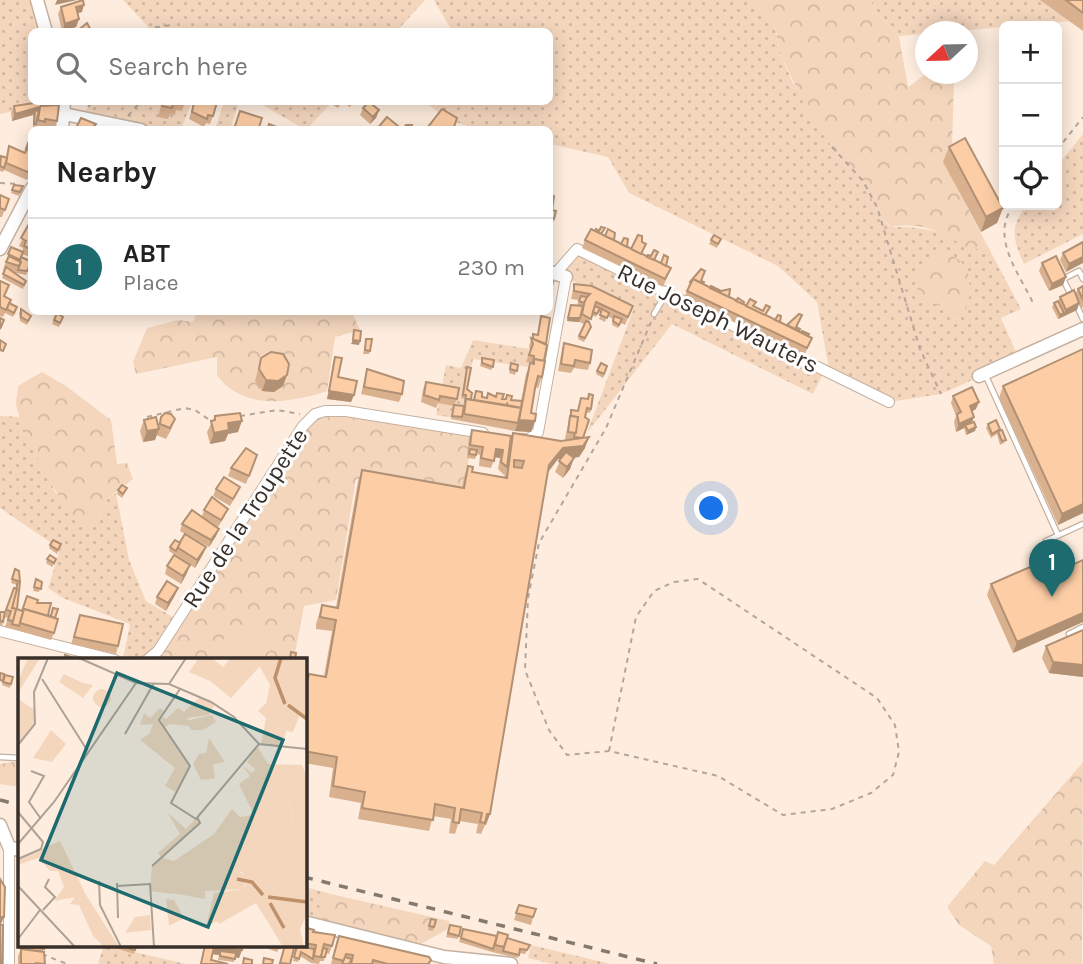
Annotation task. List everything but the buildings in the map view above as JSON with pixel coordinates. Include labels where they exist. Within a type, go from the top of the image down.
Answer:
[{"type":"street","points":[[37,0],[45,28]]},
{"type":"street","points":[[62,126],[64,108],[124,126]]},
{"type":"street","points":[[0,249],[28,194]]},
{"type":"street","name":"Rue Joseph Wauters","points":[[557,275],[577,249],[889,402]]},
{"type":"street","points":[[553,308],[557,275]]},
{"type":"street","points":[[514,438],[528,440],[538,432],[552,315]]},
{"type":"street","points":[[982,375],[1083,329]]},
{"type":"street","name":"Rue de la Troupette","points":[[149,658],[158,651],[303,426],[312,418],[325,411],[346,411],[500,435]]},
{"type":"street","points":[[0,631],[107,658]]},
{"type":"street","points":[[0,825],[13,845],[9,964]]},
{"type":"street","points":[[306,923],[442,960],[511,964]]},
{"type":"lane","points":[[1083,279],[1079,271],[1063,279],[1083,319]]},
{"type":"lane","points":[[654,314],[667,293]]},
{"type":"lane","points":[[982,375],[1058,536]]},
{"type":"lane","points":[[1046,541],[1083,524]]},
{"type":"lane","points":[[1069,634],[1083,627]]},
{"type":"lane","points":[[0,757],[18,758]]},
{"type":"path","points":[[150,28],[172,25]]},
{"type":"path","points":[[120,125],[138,105]]},
{"type":"path","points":[[1059,147],[1083,117]]},
{"type":"path","points":[[832,147],[863,181],[877,207],[920,349],[941,394]]},
{"type":"path","points":[[0,183],[28,187]]},
{"type":"path","points":[[1011,210],[1003,221],[1003,236],[1033,303]]},
{"type":"path","points":[[610,751],[636,617],[654,591],[674,582],[698,579],[877,698],[895,725],[899,751],[893,775],[871,793],[832,809],[783,815],[718,776],[610,751],[567,755],[549,730],[525,670],[528,598],[539,543],[606,428],[654,314]]},
{"type":"path","points":[[147,417],[185,408],[195,410],[211,421]]},
{"type":"path","points":[[237,416],[276,410],[312,418]]},
{"type":"path","points":[[35,951],[67,964]]},
{"type":"green space","points":[[0,0],[37,0],[45,28],[28,28],[28,105],[44,105],[0,114]]},
{"type":"green space","points":[[123,0],[425,0],[400,28],[149,28]]},
{"type":"green space","points":[[434,0],[753,0],[775,26],[780,53],[792,81],[832,147],[863,181],[880,216],[890,227],[938,232],[984,248],[985,241],[1021,309],[1001,318],[1019,359],[941,394],[889,402],[825,370],[813,394],[672,324],[587,433],[635,305],[555,274],[572,251],[824,369],[828,364],[817,302],[778,266],[629,193],[608,157],[553,145],[553,126],[468,126],[444,116],[429,105],[553,105],[553,28],[450,28]]},
{"type":"green space","points":[[753,0],[870,0],[877,14],[899,36],[908,87],[915,82],[954,84],[951,176],[985,241],[984,248],[970,250],[951,238],[923,227],[891,227],[880,216],[863,181],[832,147],[808,112],[780,53],[775,26]]},
{"type":"green space","points":[[870,0],[1072,0],[1072,21],[999,21],[999,27],[978,29],[978,21],[915,21],[915,35],[899,36],[877,14]]},
{"type":"green space","points":[[90,105],[191,105],[182,126],[126,126],[81,117]]},
{"type":"green space","points":[[223,105],[238,105],[231,126],[216,126]]},
{"type":"green space","points":[[262,105],[329,105],[310,126],[299,126]]},
{"type":"green space","points":[[1083,134],[1083,234],[1024,264],[1015,241],[1017,220],[1023,210],[1062,210],[1062,160]]},
{"type":"green space","points":[[940,253],[958,260],[968,274],[970,293],[965,312],[957,314],[949,307],[924,303],[919,296],[919,275]]},
{"type":"green space","points":[[196,315],[353,315],[360,330],[335,337],[327,391],[299,399],[268,401],[240,394],[227,387],[217,375],[217,357],[136,374],[133,362],[147,328],[178,320],[193,322]]},
{"type":"green space","points":[[473,340],[531,349],[528,367],[473,359],[461,419],[436,415],[446,365],[461,368]]},
{"type":"green space","points":[[42,372],[66,386],[111,420],[117,464],[127,463],[133,479],[107,499],[97,523],[87,527],[78,520],[55,490],[19,415],[16,403],[18,386]]},
{"type":"green space","points":[[325,411],[473,431],[463,496],[356,479],[336,600],[304,606],[294,658],[256,658],[274,648],[216,644],[223,658],[148,658],[303,426]]},
{"type":"green space","points":[[0,416],[21,417],[55,492],[97,523],[107,499],[116,493],[129,560],[146,601],[178,620],[148,658],[123,658],[130,624],[63,598],[48,588],[60,549],[0,508]]},
{"type":"green space","points":[[258,620],[274,648],[256,658],[223,658],[215,644]]},
{"type":"green space","points":[[18,761],[18,787],[0,784],[0,764]]},
{"type":"green space","points":[[1083,762],[1082,964],[994,964],[991,946],[959,925],[947,907],[985,861],[994,865]]},
{"type":"green space","points":[[306,887],[331,894],[320,900],[329,928],[306,922]]},
{"type":"green space","points":[[331,894],[449,921],[450,928],[419,945],[329,928],[320,915],[319,900]]},
{"type":"green space","points":[[531,945],[611,964],[552,964],[528,958]]},
{"type":"green space","points":[[104,946],[108,946],[186,964],[98,964]]},
{"type":"railway","points":[[0,800],[18,805]]},
{"type":"railway","points":[[306,877],[657,964]]},
{"type":"place","name":"ABT","points":[[1052,597]]}]
